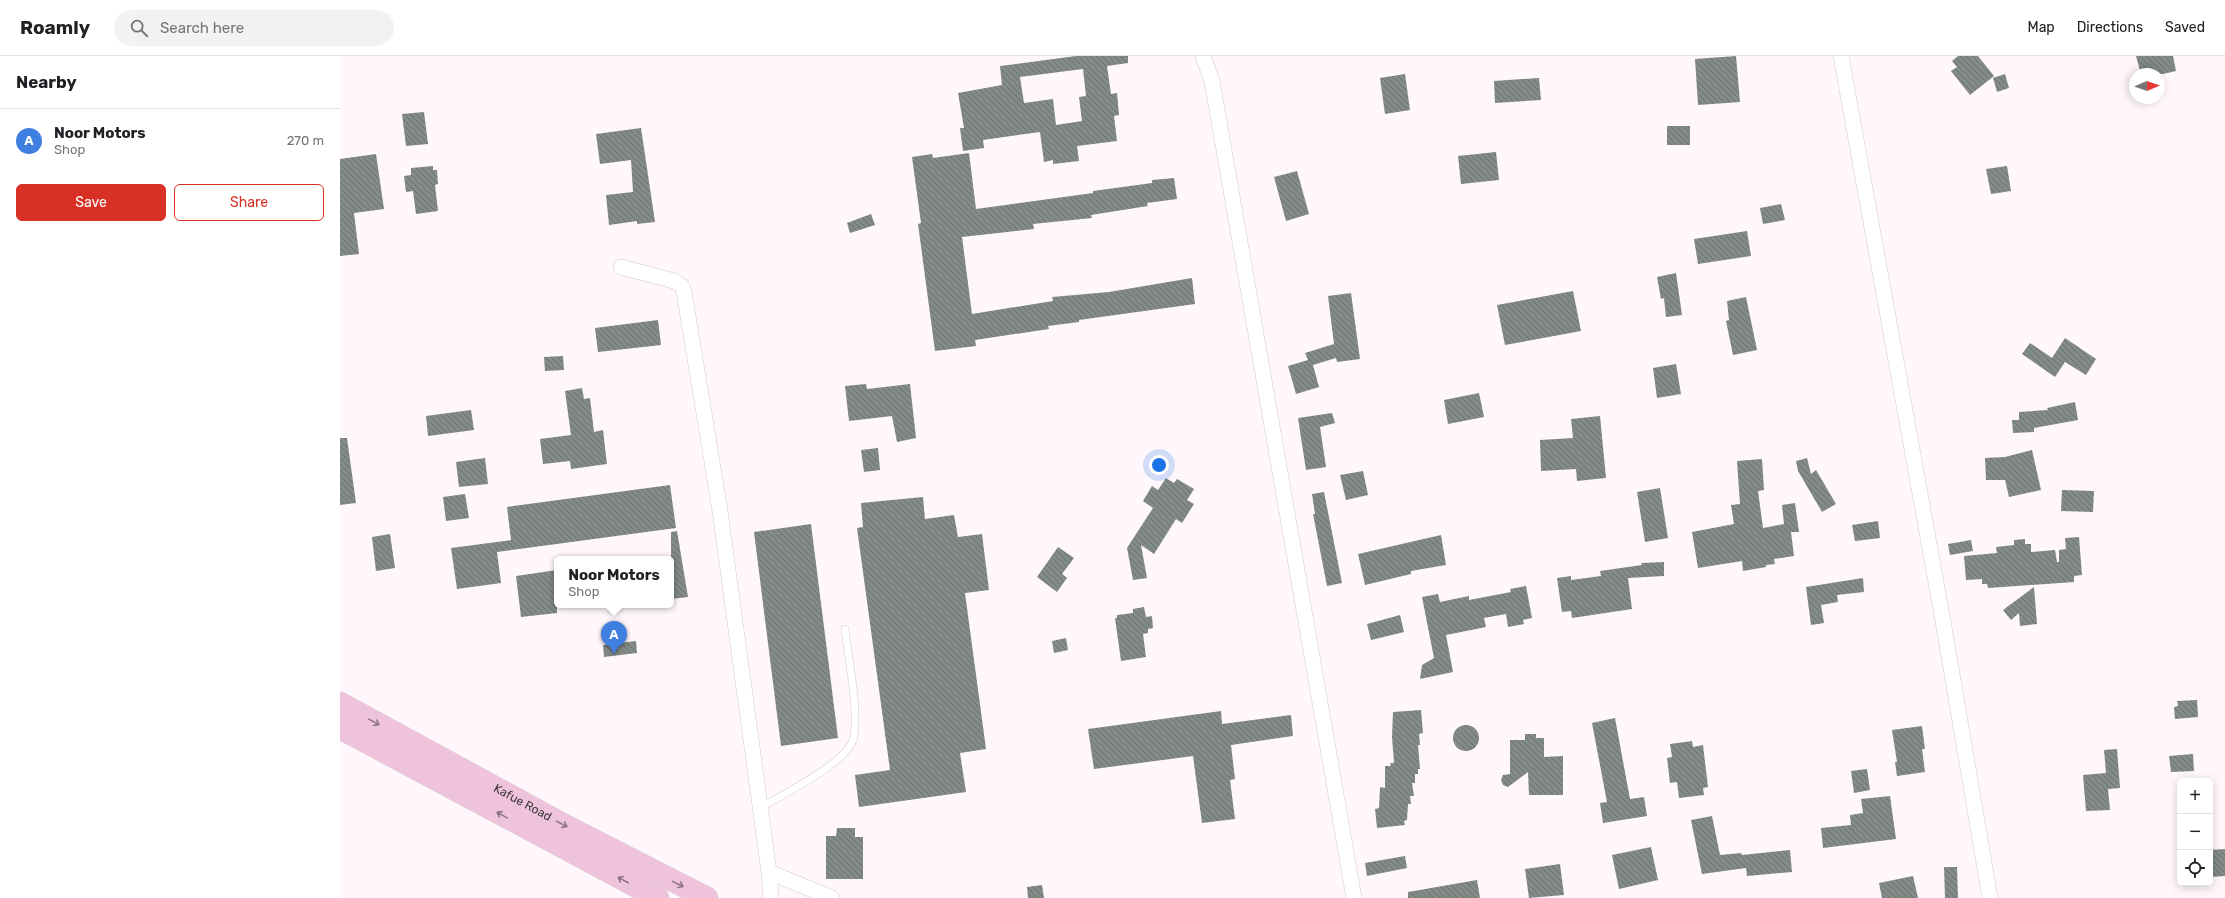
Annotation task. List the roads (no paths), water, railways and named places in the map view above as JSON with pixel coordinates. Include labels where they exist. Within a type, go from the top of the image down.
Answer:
[{"type":"main road","name":"Kafue Road","points":[[340,703],[566,826],[707,898]]},
{"type":"main road","name":"Kafue Road","points":[[340,728],[658,898]]},
{"type":"street","points":[[1203,56],[1212,81],[1354,898]]},
{"type":"street","points":[[1841,56],[1944,628],[1990,898]]},
{"type":"street","points":[[621,267],[674,281],[682,286],[684,292],[718,504],[769,872],[771,898]]},
{"type":"street","points":[[769,872],[832,898]]},
{"type":"lane","points":[[760,808],[826,769],[843,755],[853,740],[855,720],[845,629]]},
{"type":"place","name":"Noor Motors","points":[[614,654]]}]
